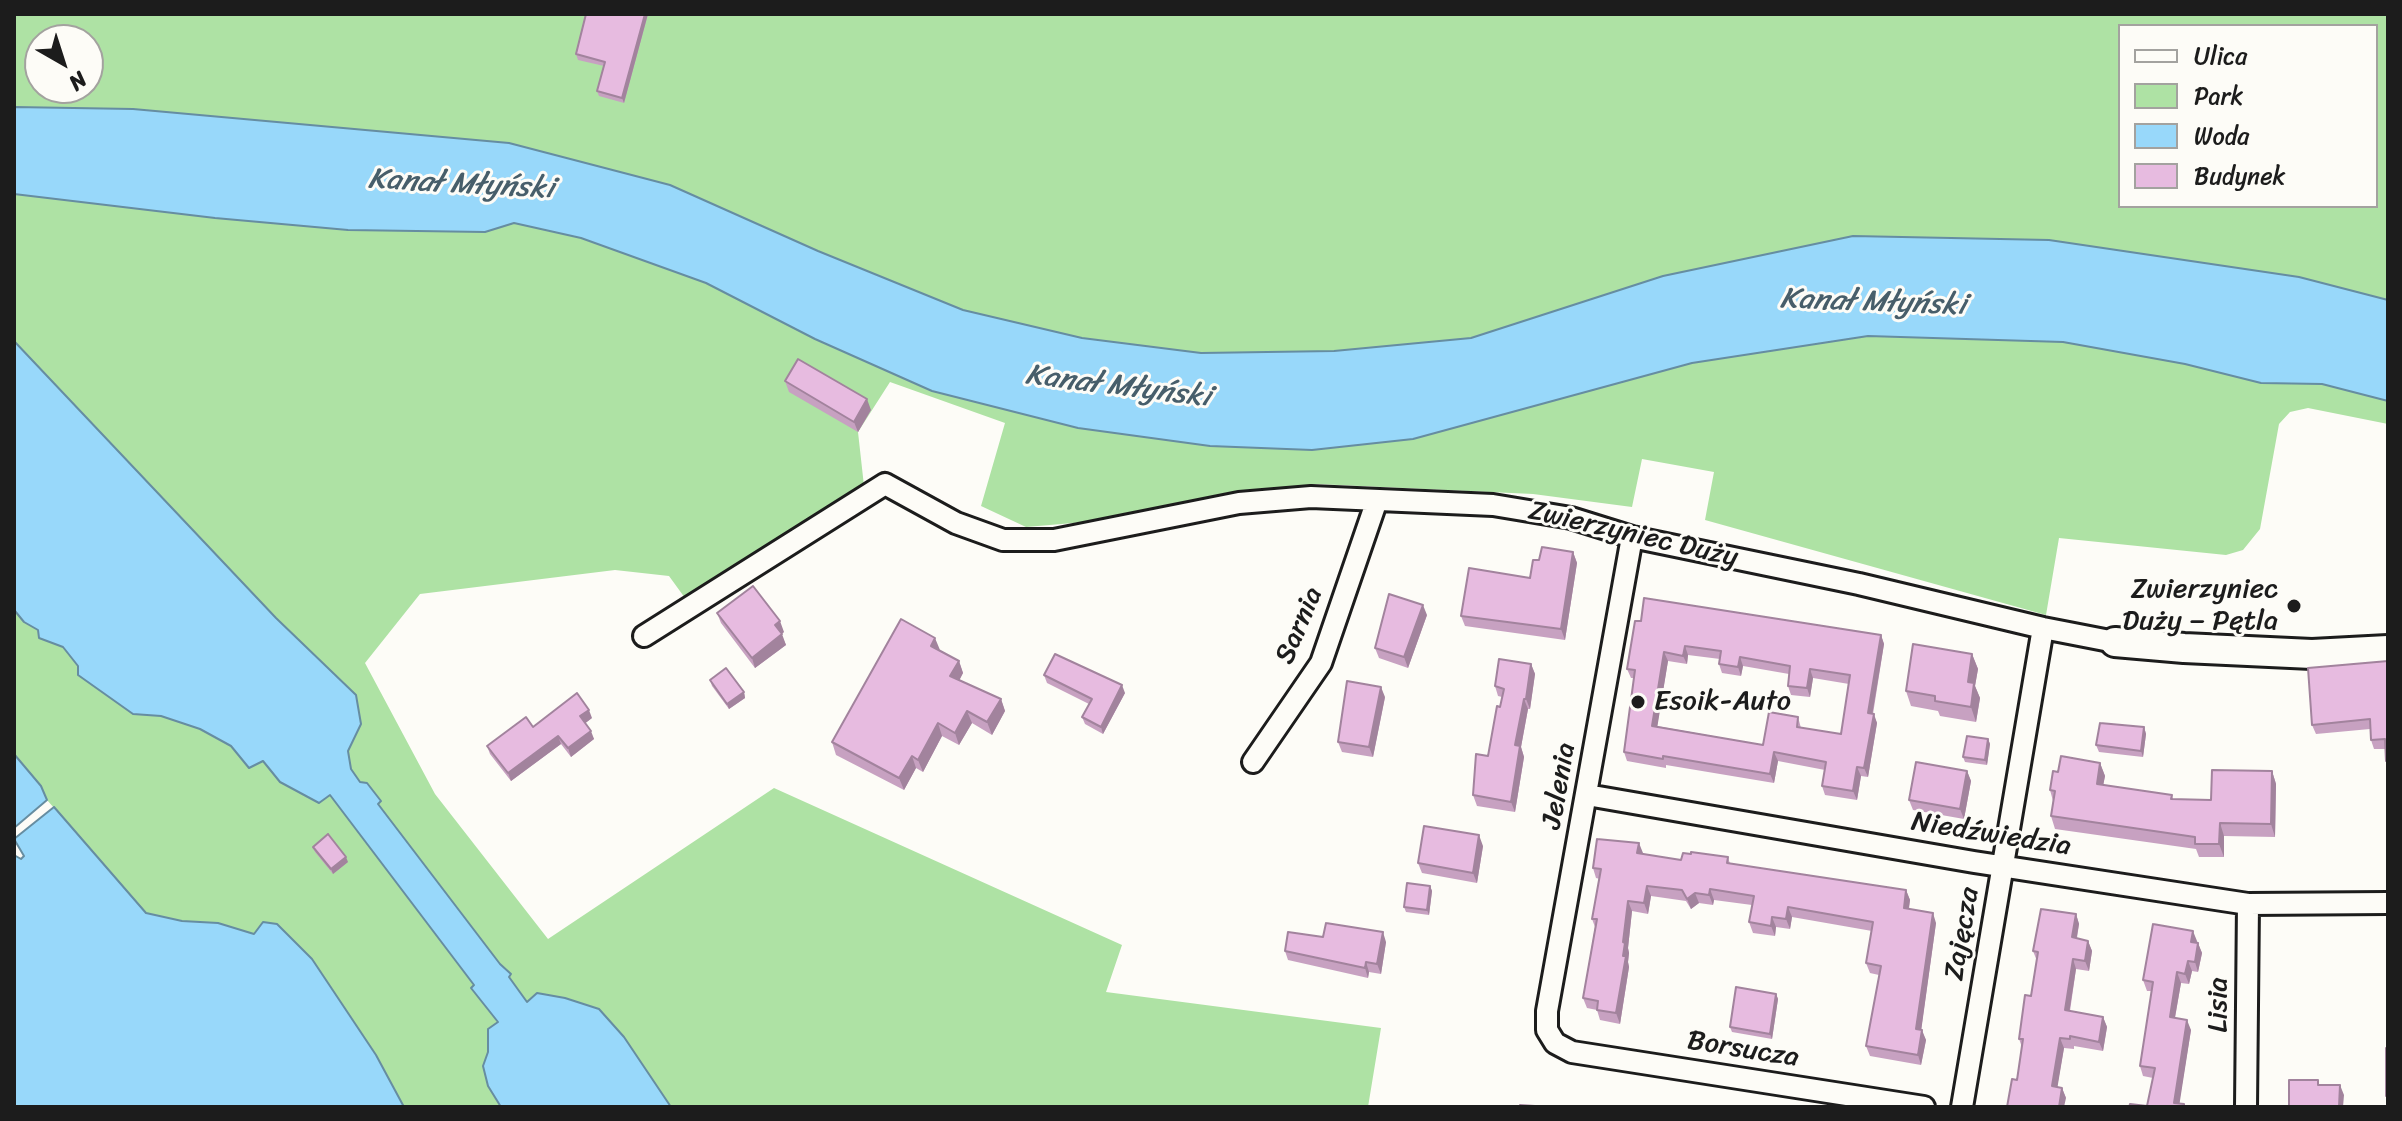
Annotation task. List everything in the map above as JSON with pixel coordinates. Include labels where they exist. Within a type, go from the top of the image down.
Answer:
[{"type":"street","name":"Zwierzyniec Duży","points":[[644,636],[885,484],[956,523],[1003,540],[1054,540],[1239,503],[1311,497],[1493,505],[1571,518],[1632,537],[2115,642],[2312,654],[2388,650]]},
{"type":"street","name":"Sarnia","points":[[1253,762],[1321,663],[1377,500]]},
{"type":"street","name":"Jelenia","points":[[1555,1043],[1547,1030],[1547,1011],[1632,537]]},
{"type":"street","name":"Zajęcza","points":[[1962,1107],[2043,628]]},
{"type":"street","name":"Niedźwiedzia","points":[[1587,795],[2248,904],[2388,903]]},
{"type":"street","name":"Lisia","points":[[2246,1107],[2248,904]]},
{"type":"street","name":"Borsucza","points":[[1555,1043],[1572,1052],[1924,1107]]},
{"type":"green space","points":[[14,14],[2388,14],[2388,300],[2299,277],[2049,240],[1663,276],[1471,338],[1334,351],[1201,353],[1082,338],[963,310],[818,251],[509,143],[133,109],[14,107]]},
{"type":"green space","points":[[14,194],[348,230],[484,232],[514,223],[581,238],[706,283],[815,339],[932,391],[1692,363],[1868,336],[2063,342],[2185,364],[2261,383],[2322,384],[2388,401],[2388,424],[2308,408],[2290,412],[2279,424],[2260,529],[2243,550],[2226,555],[2059,538],[2046,615],[1705,520],[1714,472],[1642,459],[1632,507],[1533,494],[1317,484],[1191,500],[1097,521],[1026,527],[981,506],[1005,423],[890,382],[858,432],[864,486],[857,494],[685,598],[669,576],[615,570],[420,594],[365,663],[435,794],[548,939],[774,788],[1122,945],[1106,992],[1381,1028],[1368,1107],[671,1107],[648,1076],[527,1002],[378,804],[380,800],[351,769],[348,751],[361,724],[356,695],[276,618],[14,341]]},
{"type":"green space","points":[[14,596],[24,622],[38,630],[39,638],[63,647],[78,666],[133,714],[161,716],[200,729],[231,746],[249,768],[263,760],[280,782],[319,803],[330,795],[474,985],[472,988],[498,1022],[488,1029],[488,1052],[483,1067],[488,1086],[501,1107],[404,1107],[376,1055],[312,959],[255,934],[218,923],[182,921],[146,913],[47,800],[41,786],[14,754]]},
{"type":"water","name":"Kanał Młyński","points":[[14,107],[133,109],[509,143],[670,185],[818,251],[963,310],[1082,338],[1201,353],[1334,351],[1471,338],[1663,276],[1853,236],[2049,240],[2299,277],[2388,300],[2388,401],[2322,384],[2261,383],[2185,364],[2063,342],[1868,336],[1692,363],[1413,439],[1312,450],[1210,446],[1078,428],[932,391],[815,339],[706,283],[581,238],[514,223],[485,232],[348,230],[14,194]]},
{"type":"water","points":[[14,341],[276,618],[356,695],[361,724],[348,751],[351,769],[381,801],[378,804],[500,964],[511,974],[509,977],[527,1002],[537,993],[599,1009],[624,1037],[671,1107],[501,1107],[488,1086],[483,1066],[488,1052],[488,1029],[498,1022],[471,988],[474,985],[330,795],[319,803],[280,782],[263,761],[249,768],[231,746],[200,729],[161,716],[133,714],[78,675],[78,666],[63,647],[39,638],[38,630],[24,622],[15,611],[14,596]]},
{"type":"water","points":[[14,754],[41,786],[47,800],[14,828]]},
{"type":"water","points":[[54,807],[146,913],[182,921],[218,923],[254,934],[263,922],[277,924],[312,959],[376,1055],[404,1107],[14,1107],[14,855],[21,859],[24,856],[14,839]]},
{"type":"building","points":[[586,14],[645,14],[622,98],[597,91],[605,62],[576,54]]},
{"type":"building","points":[[798,359],[867,399],[854,422],[785,381]]},
{"type":"building","points":[[1542,547],[1573,552],[1561,629],[1461,616],[1469,568],[1530,578],[1533,560],[1539,560]]},
{"type":"building","points":[[753,586],[780,621],[775,625],[782,634],[752,658],[717,613]]},
{"type":"building","points":[[1389,594],[1423,605],[1404,657],[1375,648]]},
{"type":"building","points":[[1644,598],[1881,635],[1868,713],[1874,714],[1864,768],[1857,767],[1853,791],[1822,786],[1826,762],[1774,752],[1770,774],[1624,752],[1635,670],[1627,669],[1635,621],[1641,621]],"holes":[[[1685,646],[1721,651],[1719,664],[1738,667],[1740,657],[1790,666],[1788,686],[1807,688],[1810,669],[1850,675],[1841,734],[1797,727],[1798,717],[1769,712],[1763,745],[1652,726],[1664,652],[1683,656]]]},
{"type":"building","points":[[901,619],[935,638],[931,646],[959,661],[950,676],[1001,699],[987,722],[967,711],[955,733],[938,723],[918,760],[912,756],[899,778],[832,742]]},
{"type":"building","points":[[1913,644],[1972,654],[1968,682],[1974,683],[1971,707],[1935,701],[1935,696],[1906,691]]},
{"type":"building","points":[[1055,654],[1122,685],[1101,727],[1082,717],[1092,699],[1044,675]]},
{"type":"building","points":[[1499,659],[1531,664],[1515,745],[1520,746],[1511,802],[1473,795],[1476,754],[1488,756],[1497,706],[1500,707],[1504,689],[1495,686]]},
{"type":"building","points":[[2388,661],[2386,761],[2385,739],[2371,740],[2370,719],[2312,725],[2308,668]]},
{"type":"building","points":[[726,668],[744,692],[727,704],[710,680]]},
{"type":"building","points":[[1347,681],[1381,687],[1369,747],[1338,742]]},
{"type":"building","points":[[577,693],[589,710],[580,716],[591,731],[568,748],[558,736],[508,773],[487,746],[526,717],[533,727]]},
{"type":"building","points":[[2100,723],[2144,727],[2141,751],[2096,745]]},
{"type":"building","points":[[1967,736],[1988,739],[1985,760],[1963,757]]},
{"type":"building","points":[[2061,756],[2100,763],[2097,784],[2172,795],[2171,799],[2211,800],[2212,770],[2272,771],[2271,824],[2220,823],[2219,844],[2195,844],[2195,837],[2051,816],[2055,791],[2050,790],[2053,771],[2058,772]]},
{"type":"building","points":[[1916,762],[1967,771],[1960,809],[1909,800]]},
{"type":"building","points":[[1424,826],[1479,835],[1473,873],[1418,863]]},
{"type":"building","points":[[328,834],[346,857],[331,869],[313,847]]},
{"type":"building","points":[[1597,839],[1639,843],[1637,853],[1681,860],[1683,853],[1691,852],[1728,857],[1727,863],[1906,890],[1904,908],[1933,913],[1916,1029],[1922,1030],[1918,1055],[1866,1046],[1881,966],[1866,963],[1873,922],[1788,907],[1786,919],[1772,917],[1771,926],[1749,922],[1754,896],[1710,889],[1709,895],[1695,893],[1687,899],[1682,890],[1647,886],[1644,903],[1628,901],[1623,942],[1623,956],[1626,956],[1616,1013],[1597,1010],[1598,1001],[1583,998],[1597,919],[1592,919],[1601,869],[1593,868]]},
{"type":"building","points":[[1407,883],[1430,886],[1427,910],[1404,907]]},
{"type":"building","points":[[2041,909],[2076,914],[2072,937],[2088,941],[2085,961],[2073,959],[2065,1010],[2103,1017],[2099,1042],[2070,1036],[2070,1039],[2060,1038],[2052,1086],[2062,1088],[2059,1107],[2007,1107],[2012,1079],[2017,1080],[2025,995],[2031,996],[2038,952],[2033,951]]},
{"type":"building","points":[[1326,923],[1383,932],[1377,964],[1366,962],[1365,968],[1285,951],[1288,932],[1323,937]]},
{"type":"building","points":[[2153,924],[2193,931],[2191,942],[2198,943],[2195,962],[2188,961],[2185,974],[2177,972],[2170,1017],[2187,1020],[2174,1103],[2184,1104],[2184,1107],[2129,1107],[2130,1104],[2147,1106],[2155,1068],[2140,1066],[2153,982],[2143,980]]},
{"type":"building","points":[[1736,987],[1776,994],[1770,1034],[1730,1027]]},
{"type":"building","points":[[2388,1048],[2388,1096],[2386,1096]]},
{"type":"building","points":[[2289,1080],[2318,1080],[2318,1085],[2340,1085],[2339,1107],[2289,1107]]},
{"type":"place","name":"Zwierzyniec Duży – Pętla","points":[[2294,606]]},
{"type":"place","name":"Esoik-Auto","points":[[1638,702]]}]
